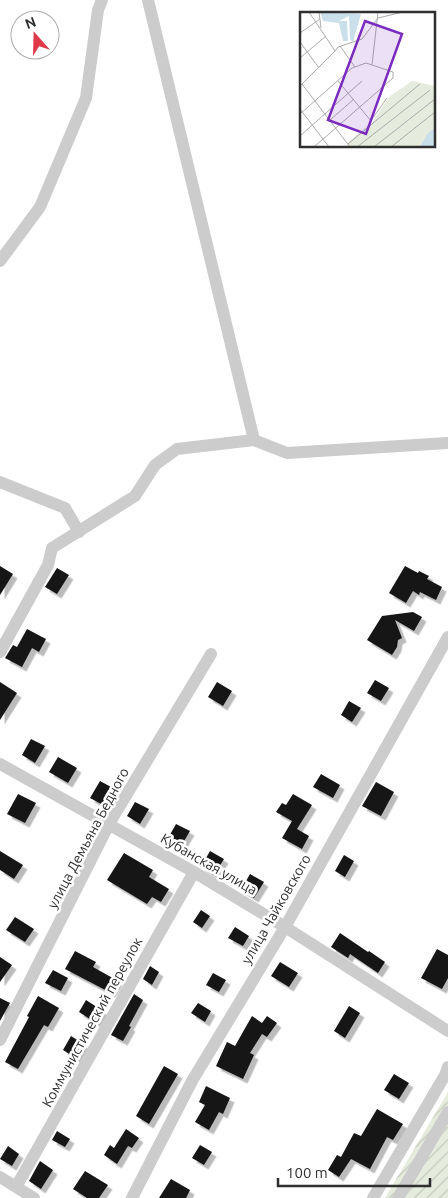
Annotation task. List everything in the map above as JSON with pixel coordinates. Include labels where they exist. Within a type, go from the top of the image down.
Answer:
[{"type":"street","points":[[0,261],[40,207],[86,98],[98,10],[102,0]]},
{"type":"street","points":[[148,0],[254,440]]},
{"type":"street","points":[[0,652],[48,564],[52,548],[135,496],[155,465],[177,449],[254,440],[286,453],[448,443]]},
{"type":"street","points":[[0,482],[64,508],[79,532]]},
{"type":"street","name":"улица Чайковского","points":[[132,1198],[192,1081],[285,927],[448,637]]},
{"type":"street","name":"улица Демьяна Бедного","points":[[0,1040],[109,824],[210,654]]},
{"type":"street","name":"Кубанская улица","points":[[0,764],[194,872],[285,927],[448,1031]]},
{"type":"street","name":"Коммунистический переулок","points":[[16,1188],[194,872]]},
{"type":"street","points":[[373,1198],[448,1067]]},
{"type":"street","points":[[398,1198],[448,1112]]},
{"type":"street","points":[[0,1177],[34,1198]]},
{"type":"shaded area","points":[[448,1092],[448,1198],[385,1198]]},
{"type":"building","points":[[0,566],[13,574],[0,595]]},
{"type":"building","points":[[405,566],[429,576],[427,579],[442,587],[436,600],[420,592],[419,595],[413,591],[406,603],[389,593]]},
{"type":"building","points":[[57,568],[69,575],[57,594],[45,587]]},
{"type":"building","points":[[413,612],[422,617],[414,631],[395,620],[402,638],[398,640],[397,647],[392,655],[367,640],[382,616]]},
{"type":"building","points":[[27,629],[46,639],[39,652],[32,648],[22,667],[5,658],[13,645],[17,647]]},
{"type":"building","points":[[375,680],[389,688],[381,701],[367,693]]},
{"type":"building","points":[[0,682],[17,693],[0,720]]},
{"type":"building","points":[[217,682],[232,691],[223,706],[208,697]]},
{"type":"building","points":[[349,701],[361,708],[352,722],[341,715]]},
{"type":"building","points":[[31,739],[45,746],[35,763],[22,755]]},
{"type":"building","points":[[58,757],[77,768],[68,783],[49,772]]},
{"type":"building","points":[[321,774],[340,785],[333,798],[313,787]]},
{"type":"building","points":[[100,781],[113,788],[103,805],[90,798]]},
{"type":"building","points":[[376,782],[394,792],[381,816],[362,806]]},
{"type":"building","points":[[18,794],[36,803],[25,823],[7,814]]},
{"type":"building","points":[[293,794],[312,805],[297,829],[309,836],[302,849],[282,838],[292,821],[276,812],[282,803],[286,805]]},
{"type":"building","points":[[135,802],[149,809],[140,824],[127,816]]},
{"type":"building","points":[[176,824],[190,831],[180,848],[167,840]]},
{"type":"building","points":[[0,851],[23,865],[14,879],[0,870]]},
{"type":"building","points":[[210,851],[224,859],[214,875],[201,867]]},
{"type":"building","points":[[124,853],[153,870],[149,877],[169,889],[161,902],[152,897],[147,904],[107,880]]},
{"type":"building","points":[[344,855],[354,861],[345,877],[335,871]]},
{"type":"building","points":[[250,874],[264,882],[254,898],[241,890]]},
{"type":"building","points":[[201,910],[210,916],[202,928],[193,922]]},
{"type":"building","points":[[15,917],[34,929],[25,942],[6,930]]},
{"type":"building","points":[[235,927],[249,936],[243,946],[228,938]]},
{"type":"building","points":[[340,933],[385,962],[378,973],[350,954],[348,958],[331,947]]},
{"type":"building","points":[[437,949],[448,955],[448,978],[442,989],[421,978]]},
{"type":"building","points":[[75,951],[96,962],[93,967],[118,981],[111,993],[65,969]]},
{"type":"building","points":[[0,957],[12,965],[0,982]]},
{"type":"building","points":[[280,962],[298,973],[289,987],[271,976]]},
{"type":"building","points":[[150,966],[159,972],[152,985],[143,979]]},
{"type":"building","points":[[53,970],[68,978],[61,991],[45,983]]},
{"type":"building","points":[[213,973],[226,980],[219,992],[206,985]]},
{"type":"building","points":[[134,994],[143,1000],[123,1041],[111,1035]]},
{"type":"building","points":[[38,996],[59,1008],[48,1027],[44,1025],[18,1069],[5,1062]]},
{"type":"building","points":[[0,998],[10,1003],[0,1021]]},
{"type":"building","points":[[86,1000],[103,1011],[96,1023],[79,1012]]},
{"type":"building","points":[[198,1003],[211,1011],[205,1022],[191,1013]]},
{"type":"building","points":[[349,1006],[360,1013],[345,1038],[334,1031]]},
{"type":"building","points":[[252,1016],[262,1023],[267,1016],[277,1023],[267,1037],[262,1034],[250,1053],[254,1055],[243,1079],[216,1066],[227,1042],[235,1046]]},
{"type":"building","points":[[71,1036],[85,1045],[77,1059],[63,1050]]},
{"type":"building","points":[[164,1066],[178,1074],[149,1124],[136,1116]]},
{"type":"building","points":[[394,1074],[409,1083],[399,1099],[384,1090]]},
{"type":"building","points":[[206,1086],[230,1098],[223,1114],[219,1112],[209,1130],[195,1122],[205,1105],[199,1102]]},
{"type":"building","points":[[377,1109],[403,1124],[393,1140],[387,1137],[370,1169],[351,1159],[339,1177],[328,1170],[337,1155],[341,1157],[354,1133],[361,1136]]},
{"type":"building","points":[[126,1129],[139,1138],[132,1148],[128,1146],[117,1164],[104,1155],[110,1145],[114,1148]]},
{"type":"building","points":[[57,1131],[70,1139],[65,1147],[52,1140]]},
{"type":"building","points":[[200,1145],[212,1152],[204,1165],[192,1158]]},
{"type":"building","points":[[8,1146],[19,1154],[12,1166],[0,1159]]},
{"type":"building","points":[[40,1161],[53,1170],[41,1189],[29,1181]]},
{"type":"building","points":[[85,1171],[108,1185],[99,1198],[87,1198],[73,1189]]},
{"type":"building","points":[[171,1179],[190,1190],[186,1198],[159,1198]]}]
